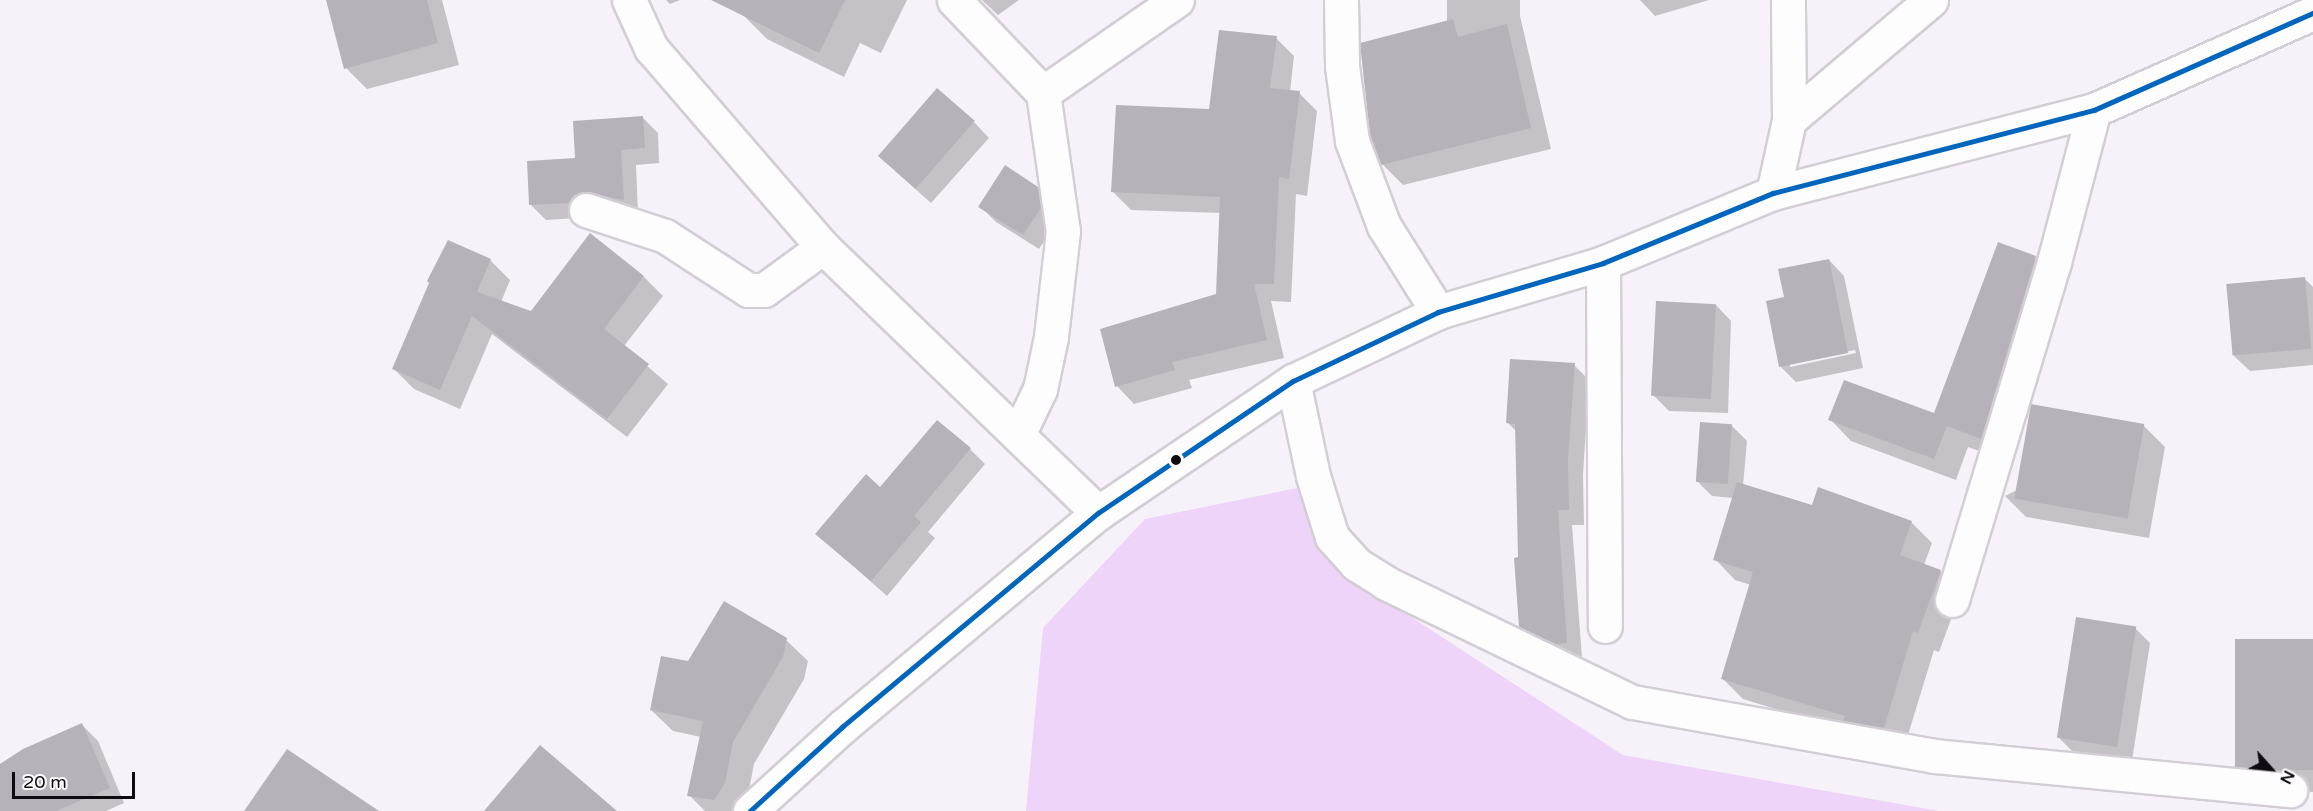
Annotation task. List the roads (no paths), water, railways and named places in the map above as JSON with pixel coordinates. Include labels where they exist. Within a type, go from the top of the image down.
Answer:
[{"type":"street","points":[[629,0],[651,48],[823,247],[1098,513]]},
{"type":"street","points":[[954,0],[1043,93],[1064,231],[1051,337],[1040,389],[1018,435]]},
{"type":"street","points":[[1043,93],[1177,0]]},
{"type":"street","points":[[1341,0],[1342,66],[1352,141],[1384,226],[1438,312]]},
{"type":"street","points":[[1773,193],[1790,120],[1788,0]]},
{"type":"street","points":[[1790,120],[1932,0]]},
{"type":"street","points":[[750,811],[842,727],[1098,513],[1293,381],[1438,312],[1603,263],[1773,193],[2094,110],[2313,13]]},
{"type":"street","points":[[1952,600],[2054,262],[2094,110]]},
{"type":"street","points":[[586,210],[665,236],[748,290],[764,290],[823,247]]},
{"type":"street","points":[[1603,263],[1605,627]]},
{"type":"street","points":[[1293,381],[1313,476],[1332,537],[1356,564],[1386,583],[1632,702],[1934,756],[2290,790]]}]
